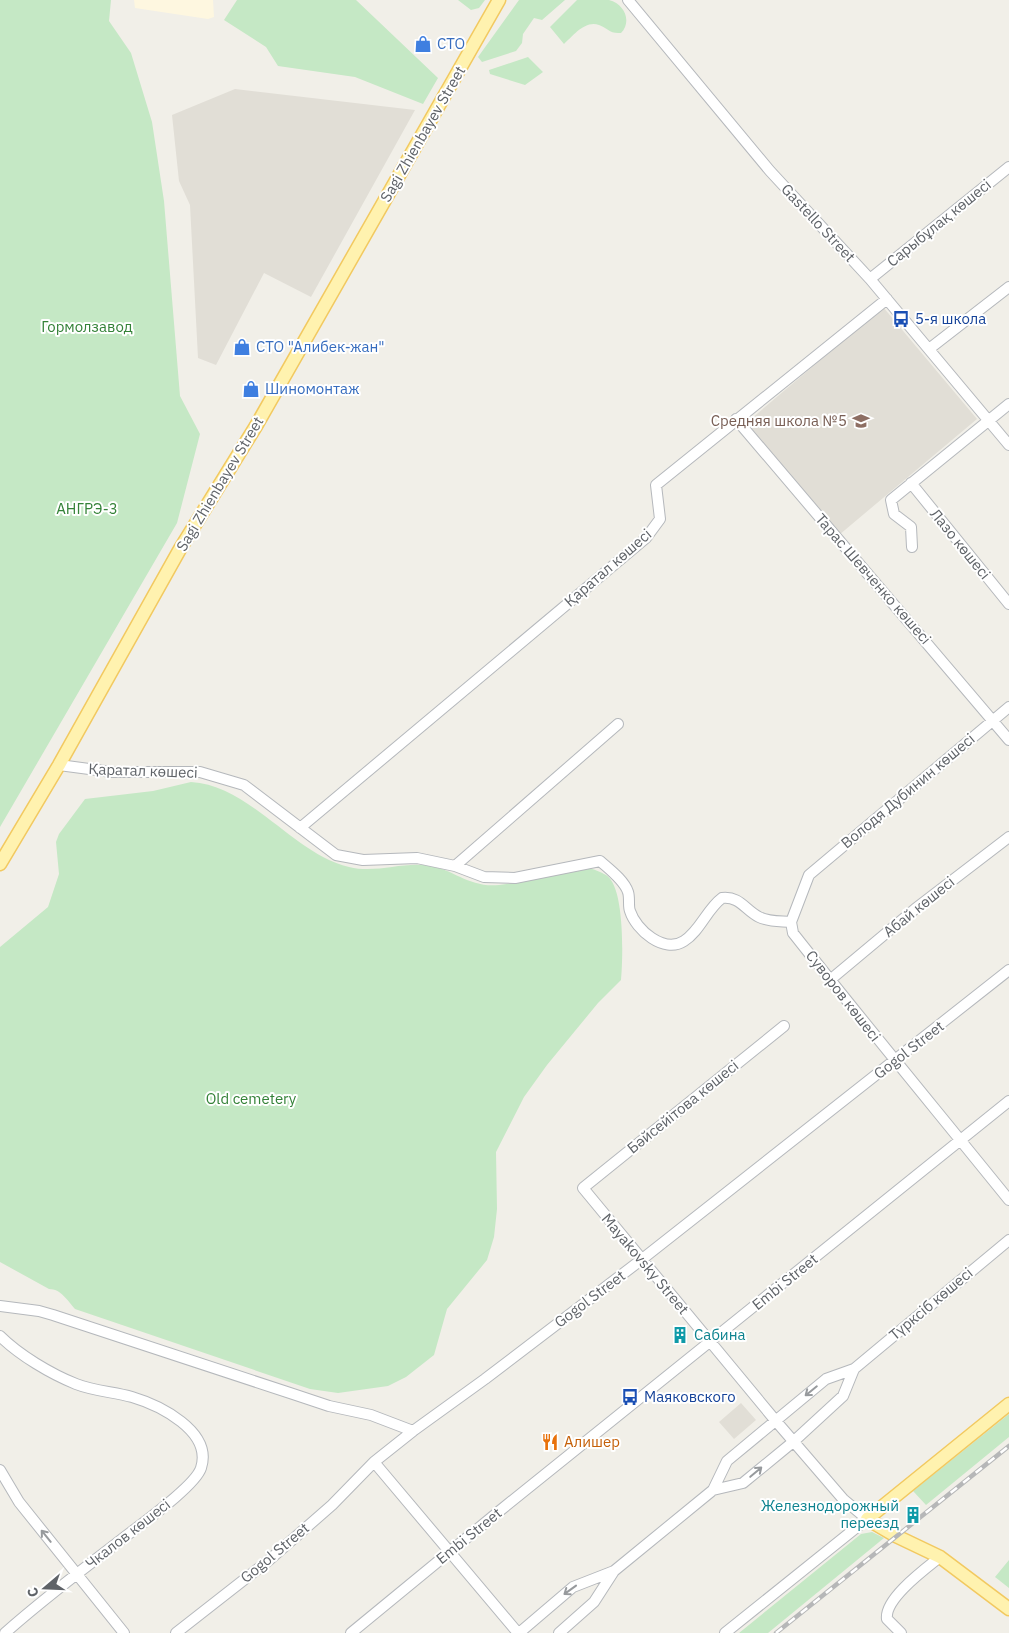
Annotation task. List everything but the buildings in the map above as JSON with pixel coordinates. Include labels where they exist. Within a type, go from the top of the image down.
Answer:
[{"type":"main road","name":"Sagi Zhienbayev Street","points":[[0,864],[59,765],[180,549],[256,426],[499,0]]},
{"type":"main road","points":[[1009,1404],[867,1519],[940,1558],[1009,1609]]},
{"type":"street","name":"Gastello Street","points":[[628,0],[770,171],[870,279],[1009,445]]},
{"type":"street","name":"Сарыбұлақ көшесі","points":[[870,279],[1009,167]]},
{"type":"street","points":[[929,350],[1009,287]]},
{"type":"street","name":"Қаратал көшесі","points":[[300,828],[646,538],[660,519],[656,485],[887,299]]},
{"type":"street","name":"Лазо көшесі","points":[[912,547],[911,527],[894,514],[890,500],[1009,404]]},
{"type":"street","name":"Тарас Шевченко көшесі","points":[[736,419],[1009,740]]},
{"type":"street","name":"Лазо көшесі","points":[[910,484],[1009,604]]},
{"type":"street","name":"Володя Дубинин көшесі","points":[[791,922],[809,875],[1009,707]]},
{"type":"street","points":[[455,866],[618,724]]},
{"type":"street","name":"Қаратал көшесі","points":[[59,765],[112,772],[200,772],[244,785],[336,855],[363,860],[417,858],[455,866],[484,877],[515,878],[600,861],[617,876],[628,893],[629,910],[634,922],[663,944],[674,945],[683,941],[722,898],[739,900],[758,917],[769,921],[791,922]]},
{"type":"street","name":"Абай көшесі","points":[[830,980],[915,909],[1009,837]]},
{"type":"street","name":"Суворов көшесі","points":[[791,922],[792,933],[894,1061],[962,1140],[1009,1200]]},
{"type":"street","name":"Gogol Street","points":[[176,1633],[268,1560],[332,1504],[374,1462],[413,1431],[485,1380],[641,1260],[1009,970]]},
{"type":"street","name":"Бәйсейітова көшесі","points":[[583,1188],[784,1026]]},
{"type":"street","name":"Embi Street","points":[[351,1633],[448,1552],[1009,1101]]},
{"type":"street","name":"Mayakovsky Street","points":[[583,1188],[793,1442],[843,1499],[867,1519]]},
{"type":"street","name":"Түрксіб көшесі","points":[[559,1633],[594,1602],[614,1571],[713,1490],[727,1461],[826,1379],[854,1369],[1009,1240]]},
{"type":"street","points":[[0,1306],[53,1315],[320,1403],[371,1414],[413,1431]]},
{"type":"street","name":"Чкалов көшесі","points":[[0,1336],[19,1353],[77,1384],[132,1397],[164,1409],[187,1428],[202,1447],[201,1469],[173,1498],[76,1574],[5,1633]]},
{"type":"street","name":"Түрксіб көшесі","points":[[713,1490],[744,1483],[793,1442],[843,1396],[854,1369]]},
{"type":"street","points":[[374,1462],[518,1633]]},
{"type":"street","points":[[0,1470],[19,1502],[124,1633]]},
{"type":"street","points":[[726,1633],[867,1519]]},
{"type":"street","points":[[901,1633],[887,1619],[886,1612],[889,1605],[926,1568],[940,1558]]},
{"type":"street","name":"Түрксіб көшесі","points":[[518,1633],[573,1587],[614,1571]]},
{"type":"shaded area","points":[[134,0],[213,0],[214,17],[208,19],[135,8]]},
{"type":"shaded area","points":[[235,89],[415,110],[311,297],[264,273],[216,365],[198,358],[190,205],[179,181],[172,115]]},
{"type":"shaded area","name":"Средняя школа №5","points":[[883,307],[977,419],[839,535],[745,424]]},
{"type":"shaded area","points":[[741,1403],[756,1420],[734,1439],[719,1422]]},
{"type":"green space","points":[[0,0],[111,0],[109,21],[131,53],[152,122],[164,201],[180,396],[200,434],[177,523],[0,827]]},
{"type":"green space","points":[[237,0],[356,0],[438,78],[423,104],[355,77],[278,66],[266,47],[224,20]]},
{"type":"green space","points":[[458,0],[485,0],[479,8],[471,10]]},
{"type":"green space","points":[[519,0],[565,0],[542,20],[534,18],[523,34],[522,43],[516,51],[482,62],[478,57]]},
{"type":"green space","points":[[577,0],[609,0],[615,2],[623,9],[625,14],[626,24],[624,29],[621,33],[617,33],[611,32],[599,25],[589,25],[564,44],[550,27]]},
{"type":"green space","points":[[528,57],[543,72],[525,85],[490,74],[489,70]]},
{"type":"green space","name":"Old cemetery","points":[[191,782],[212,786],[233,795],[309,849],[329,860],[349,867],[370,869],[410,865],[431,866],[479,884],[489,885],[523,881],[585,868],[606,875],[617,893],[621,924],[621,980],[598,1003],[547,1065],[524,1097],[496,1152],[497,1209],[494,1237],[487,1260],[447,1309],[434,1355],[406,1377],[388,1386],[338,1393],[310,1389],[75,1309],[57,1291],[49,1289],[0,1262],[0,947],[48,907],[59,874],[56,842],[59,834],[85,799],[153,791]]},
{"type":"green space","points":[[1009,1414],[1009,1437],[926,1505],[913,1491]]},
{"type":"green space","points":[[872,1532],[884,1538],[768,1633],[739,1633],[861,1534]]},
{"type":"green space","points":[[1009,1560],[1009,1588],[995,1577]]},
{"type":"railway","points":[[776,1633],[1009,1446]]},
{"type":"place","name":"СТО","points":[[423,44]]},
{"type":"place","name":"5-я школа","points":[[901,319]]},
{"type":"place","name":"СТО \"Алибек-жан\"","points":[[242,347]]},
{"type":"place","name":"Шиномонтаж","points":[[251,389]]},
{"type":"place","name":"Средняя школа №5","points":[[861,421]]},
{"type":"place","name":"Сабина","points":[[680,1335]]},
{"type":"place","name":"Маяковского","points":[[630,1397]]},
{"type":"place","name":"Алишер","points":[[550,1442]]},
{"type":"place","name":"Железнодорожный переезд","points":[[913,1515]]},
{"type":"park label","name":"Гормолзавод","points":[[87,327]]},
{"type":"park label","name":"АНГРЭ-3","points":[[87,509]]}]
